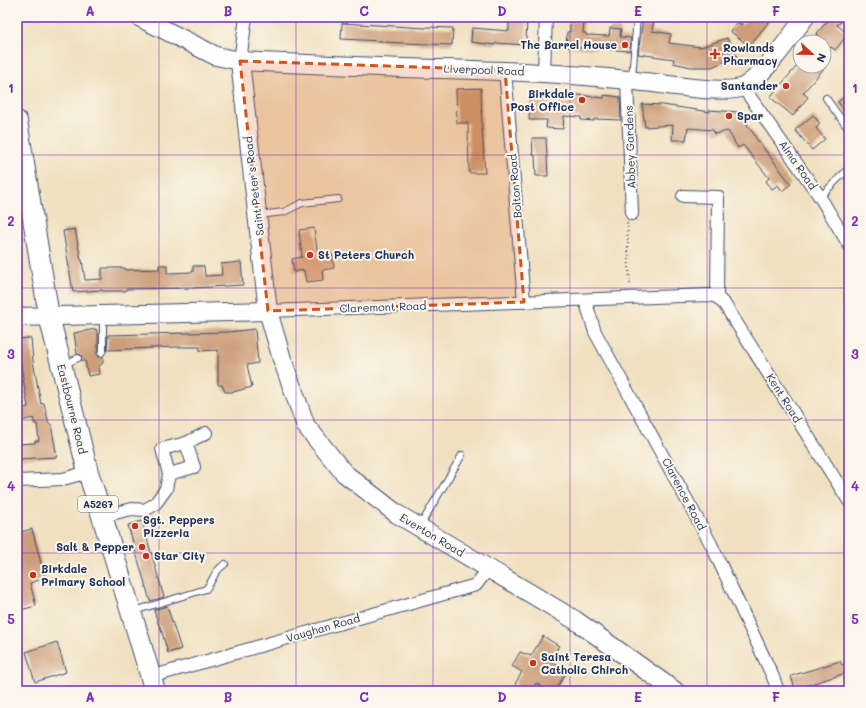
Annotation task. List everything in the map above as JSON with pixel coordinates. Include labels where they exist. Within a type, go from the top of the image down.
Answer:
[{"type":"main road","name":"Liverpool Road","points":[[139,17],[216,56],[240,61],[544,72],[719,90],[743,87]]},
{"type":"main road","points":[[743,87],[769,64],[805,17]]},
{"type":"main road","name":"Saint Peter's Road","points":[[240,61],[268,311]]},
{"type":"main road","name":"Eastbourne Road","points":[[17,121],[49,316],[70,362],[88,472],[152,684]]},
{"type":"main road","name":"Claremont Road","points":[[17,317],[268,311]]},
{"type":"main road","name":"Everton Road","points":[[268,311],[282,359],[306,426],[344,473],[397,514],[575,620],[675,691]]},
{"type":"street","points":[[240,61],[246,17]]},
{"type":"street","points":[[544,72],[546,17]]},
{"type":"street","name":"Bolton Road","points":[[505,70],[524,302]]},
{"type":"street","name":"Abbey Gardens","points":[[630,80],[632,214]]},
{"type":"street","name":"Alma Road","points":[[743,87],[820,197],[849,245]]},
{"type":"street","points":[[683,196],[718,197],[717,297]]},
{"type":"street","name":"Claremont Road","points":[[268,311],[709,295],[717,297]]},
{"type":"street","name":"Kent Road","points":[[717,297],[726,305],[849,501]]},
{"type":"street","name":"Clarence Road","points":[[585,300],[595,332],[711,544],[778,691]]},
{"type":"street","points":[[102,516],[132,509],[145,510],[155,504],[166,489],[169,474],[162,449],[186,443],[206,433]]},
{"type":"street","points":[[169,474],[194,467],[186,443]]},
{"type":"street","points":[[17,481],[63,479],[88,472]]},
{"type":"street","name":"Vaughan Road","points":[[152,684],[476,585],[488,569]]},
{"type":"lane","points":[[630,80],[637,17]]},
{"type":"lane","points":[[826,98],[849,130]]},
{"type":"lane","points":[[820,197],[849,168]]},
{"type":"lane","points":[[257,215],[284,212],[302,203],[338,199]]},
{"type":"lane","points":[[101,353],[103,350],[103,314]]},
{"type":"lane","points":[[420,528],[462,455]]},
{"type":"lane","points":[[131,612],[206,589],[210,585],[217,570],[225,564]]},
{"type":"path","points":[[842,17],[849,26]]},
{"type":"path","points":[[631,298],[627,220],[632,214]]},
{"type":"highlighted area","points":[[240,61],[505,70],[524,302],[268,311]]},
{"type":"building","points":[[509,17],[527,17],[526,45],[496,43],[495,45],[471,42],[472,28],[509,31]]},
{"type":"building","points":[[748,17],[773,17],[749,46],[730,31],[738,22],[742,25]]},
{"type":"building","points":[[831,17],[847,17],[837,25],[848,34],[835,50],[832,48],[832,34],[816,34]]},
{"type":"building","points":[[643,19],[654,20],[652,31],[671,34],[669,43],[701,47],[727,38],[737,56],[712,67],[691,67],[673,63],[674,59],[638,54]]},
{"type":"building","points":[[571,20],[584,21],[583,33],[586,33],[586,35],[609,36],[610,28],[621,29],[620,37],[631,38],[630,51],[566,47],[567,32],[570,32]]},
{"type":"building","points":[[342,23],[426,28],[453,28],[452,45],[341,39]]},
{"type":"building","points":[[792,72],[792,74],[819,74],[803,93],[808,97],[793,116],[770,97]]},
{"type":"building","points":[[481,88],[485,173],[469,173],[468,123],[457,123],[456,89]]},
{"type":"building","points":[[530,92],[570,94],[604,98],[604,95],[620,97],[621,120],[594,119],[594,121],[581,120],[581,117],[564,116],[563,129],[546,128],[547,120],[529,120]]},
{"type":"building","points":[[849,92],[849,117],[838,102]]},
{"type":"building","points":[[642,104],[663,105],[710,112],[709,110],[738,112],[791,184],[782,191],[778,185],[772,189],[766,181],[769,178],[743,145],[738,148],[728,131],[714,134],[713,130],[688,128],[686,140],[672,140],[673,125],[645,127]]},
{"type":"building","points":[[813,115],[820,124],[816,128],[825,139],[812,150],[795,130]]},
{"type":"building","points":[[532,138],[546,138],[548,176],[536,176],[535,155],[533,155]]},
{"type":"building","name":"St Peters Church","points":[[314,228],[318,256],[332,254],[334,268],[322,270],[323,280],[306,282],[304,270],[294,272],[292,259],[302,257],[299,230]]},
{"type":"building","points":[[75,229],[85,280],[102,279],[102,268],[125,268],[125,270],[159,269],[159,265],[167,265],[167,273],[193,272],[193,266],[204,266],[205,276],[222,275],[221,264],[241,262],[243,285],[73,292],[63,231]]},
{"type":"building","points":[[96,329],[98,335],[97,353],[99,357],[103,357],[103,363],[99,366],[100,374],[88,376],[85,361],[81,361],[82,356],[77,354],[74,333]]},
{"type":"building","points":[[255,329],[258,363],[247,365],[252,387],[233,392],[225,392],[222,385],[218,385],[218,350],[200,351],[200,347],[175,347],[107,350],[108,335],[228,332]]},
{"type":"building","points":[[31,338],[33,361],[41,404],[44,403],[49,424],[51,424],[57,457],[19,459],[18,444],[35,443],[35,441],[39,441],[37,424],[35,424],[33,418],[21,421],[18,410],[28,407],[19,355],[17,355],[17,339]]},
{"type":"building","points":[[142,521],[164,597],[150,601],[128,525]]},
{"type":"building","points":[[32,529],[45,578],[30,583],[36,606],[17,611],[17,533]]},
{"type":"building","points":[[167,606],[181,649],[168,653],[154,610]]},
{"type":"building","name":"Saint Teresa Catholic Chirch","points":[[543,636],[559,646],[550,661],[567,671],[555,691],[549,691],[536,683],[532,691],[527,691],[515,684],[522,672],[512,666],[520,652],[531,656]]},
{"type":"building","points":[[57,642],[66,672],[35,682],[26,652]]},
{"type":"building","points":[[840,661],[842,665],[849,663],[849,672],[795,689],[791,676]]},
{"type":"place","name":"The Barrel House","points":[[625,45]]},
{"type":"place","name":"Rowlands Pharmacy","points":[[715,54]]},
{"type":"place","name":"Santander","points":[[786,86]]},
{"type":"place","name":"Birkdale Post Office","points":[[582,100]]},
{"type":"place","name":"Spar","points":[[729,116]]},
{"type":"place","name":"St Peters Church","points":[[310,255]]},
{"type":"place","name":"Sgt. Peppers Pizzeria","points":[[135,526]]},
{"type":"place","name":"Salt & Pepper","points":[[142,547]]},
{"type":"place","name":"Star City","points":[[146,556]]},
{"type":"place","name":"Birkdale Primary School","points":[[33,575]]},
{"type":"place","name":"Saint Teresa Catholic Chirch","points":[[533,663]]}]
